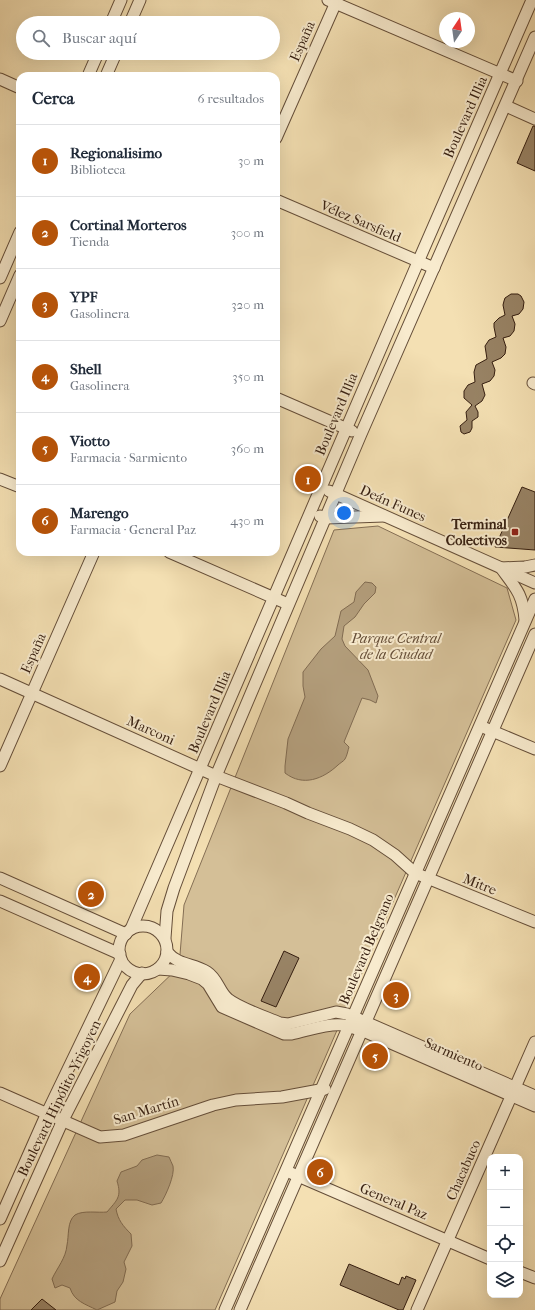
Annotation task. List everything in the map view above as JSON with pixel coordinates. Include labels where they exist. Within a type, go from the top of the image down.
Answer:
[{"type":"street","points":[[114,16],[122,0]]},
{"type":"street","points":[[133,16],[140,0]]},
{"type":"street","name":"Boulevard Illia","points":[[128,931],[201,769],[346,429],[532,0]]},
{"type":"street","points":[[333,1],[516,81]]},
{"type":"street","name":"España","points":[[280,128],[333,1]]},
{"type":"street","points":[[364,1026],[341,1025],[284,1034],[252,1016],[226,997],[213,976],[205,971],[179,962],[167,952],[164,938],[167,911],[174,888],[216,776],[288,604],[535,37]]},
{"type":"street","points":[[90,72],[95,60]]},
{"type":"street","points":[[108,72],[113,60]]},
{"type":"street","points":[[0,79],[16,86]]},
{"type":"street","points":[[506,106],[535,119]]},
{"type":"street","name":"Vélez Sarsfield","points":[[280,202],[434,268]]},
{"type":"street","points":[[16,241],[0,277],[16,280]]},
{"type":"street","points":[[0,321],[16,287]]},
{"type":"street","points":[[280,400],[346,429],[361,434]]},
{"type":"street","points":[[0,479],[16,486]]},
{"type":"street","name":"Deán Funes","points":[[322,487],[535,583]]},
{"type":"street","points":[[311,512],[326,518],[387,516]]},
{"type":"street","name":"España","points":[[0,766],[92,556]]},
{"type":"street","points":[[178,556],[288,604]]},
{"type":"street","points":[[501,568],[535,565]]},
{"type":"street","points":[[501,568],[518,591],[524,605],[525,623]]},
{"type":"street","name":"Boulevard Belgrano","points":[[225,1310],[535,599]]},
{"type":"street","name":"Boulevard Belgrano","points":[[240,1310],[535,634]]},
{"type":"street","name":"Marconi","points":[[0,679],[216,776],[350,829],[373,840],[395,855],[415,873]]},
{"type":"street","points":[[479,726],[535,749]]},
{"type":"street","name":"Mitre","points":[[415,873],[535,922]]},
{"type":"street","points":[[0,878],[128,931]]},
{"type":"street","points":[[0,901],[121,956]]},
{"type":"street","points":[[164,938],[160,932],[154,928],[138,926],[128,931],[120,946],[121,956],[130,969],[136,972],[150,972],[158,969],[172,970],[202,979],[208,984],[222,1007],[252,1016],[288,1024],[336,1012],[354,1016],[364,1026]]},
{"type":"street","points":[[158,969],[167,952]]},
{"type":"street","name":"Boulevard Hipólito Yrigoyen","points":[[0,1219],[47,1113],[121,956]]},
{"type":"street","name":"Boulevard Hipólito Yrigoyen","points":[[0,1261],[63,1120],[132,985],[142,973]]},
{"type":"street","name":"Sarmiento","points":[[364,1026],[514,1092],[535,1106]]},
{"type":"street","name":"Chacabuco","points":[[417,1310],[535,1042]]},
{"type":"street","name":"San Martín","points":[[0,1093],[100,1137],[124,1135],[213,1105],[236,1100],[282,1098],[337,1086]]},
{"type":"street","name":"Sarmiento","points":[[514,1092],[535,1096]]},
{"type":"street","name":"General Paz","points":[[285,1170],[487,1258]]},
{"type":"street","points":[[523,1273],[535,1278]]},
{"type":"green space","name":"Parque Central de la Ciudad","points":[[378,526],[507,588],[516,620],[215,1310],[0,1310],[0,1299],[130,1014],[179,967],[184,905],[334,530]]},
{"type":"shaded area","points":[[365,582],[372,583],[376,587],[375,593],[364,604],[355,617],[344,626],[342,639],[345,646],[368,670],[378,696],[376,703],[362,698],[344,742],[349,747],[344,760],[326,774],[313,780],[299,780],[285,773],[285,766],[288,739],[305,697],[303,672],[321,649],[335,636],[341,611],[354,602],[356,592]]},
{"type":"shaded area","points":[[157,1155],[169,1157],[173,1166],[168,1190],[161,1203],[152,1205],[137,1200],[125,1200],[116,1209],[121,1223],[131,1234],[132,1246],[124,1262],[126,1269],[123,1282],[117,1291],[115,1302],[97,1310],[77,1299],[70,1288],[62,1285],[55,1288],[52,1279],[65,1254],[69,1225],[72,1218],[78,1213],[107,1212],[118,1198],[119,1191],[117,1181],[121,1172],[137,1166],[142,1160]]},
{"type":"building","points":[[533,126],[535,126],[535,171],[517,163]]},
{"type":"building","points":[[511,294],[518,294],[521,296],[524,302],[523,309],[519,314],[512,316],[515,324],[514,331],[510,336],[503,338],[506,347],[505,354],[501,358],[492,362],[495,370],[494,376],[490,381],[482,384],[485,395],[482,401],[475,406],[478,412],[478,417],[472,421],[472,428],[470,432],[464,434],[461,432],[460,426],[467,420],[466,412],[472,405],[464,398],[464,391],[468,385],[475,382],[474,372],[476,365],[487,359],[485,346],[489,340],[496,337],[494,323],[505,315],[503,305],[504,301],[505,298]]},
{"type":"building","points":[[522,487],[535,492],[535,550],[495,547]]},
{"type":"building","points":[[284,951],[299,958],[276,1007],[261,1001]]},
{"type":"building","points":[[349,1264],[399,1285],[402,1277],[405,1279],[406,1276],[416,1280],[403,1310],[399,1310],[340,1285]]},
{"type":"building","points":[[42,1299],[56,1310],[31,1310]]},
{"type":"place","name":"Regionalisimo","points":[[308,479]]},
{"type":"place","name":"Terminal Colectivos","points":[[515,532]]},
{"type":"place","name":"Cortinal Morteros","points":[[91,894]]},
{"type":"place","name":"Shell","points":[[87,977]]},
{"type":"place","name":"YPF","points":[[396,995]]},
{"type":"place","name":"Viotto","points":[[375,1056]]},
{"type":"place","name":"Marengo","points":[[320,1172]]}]
